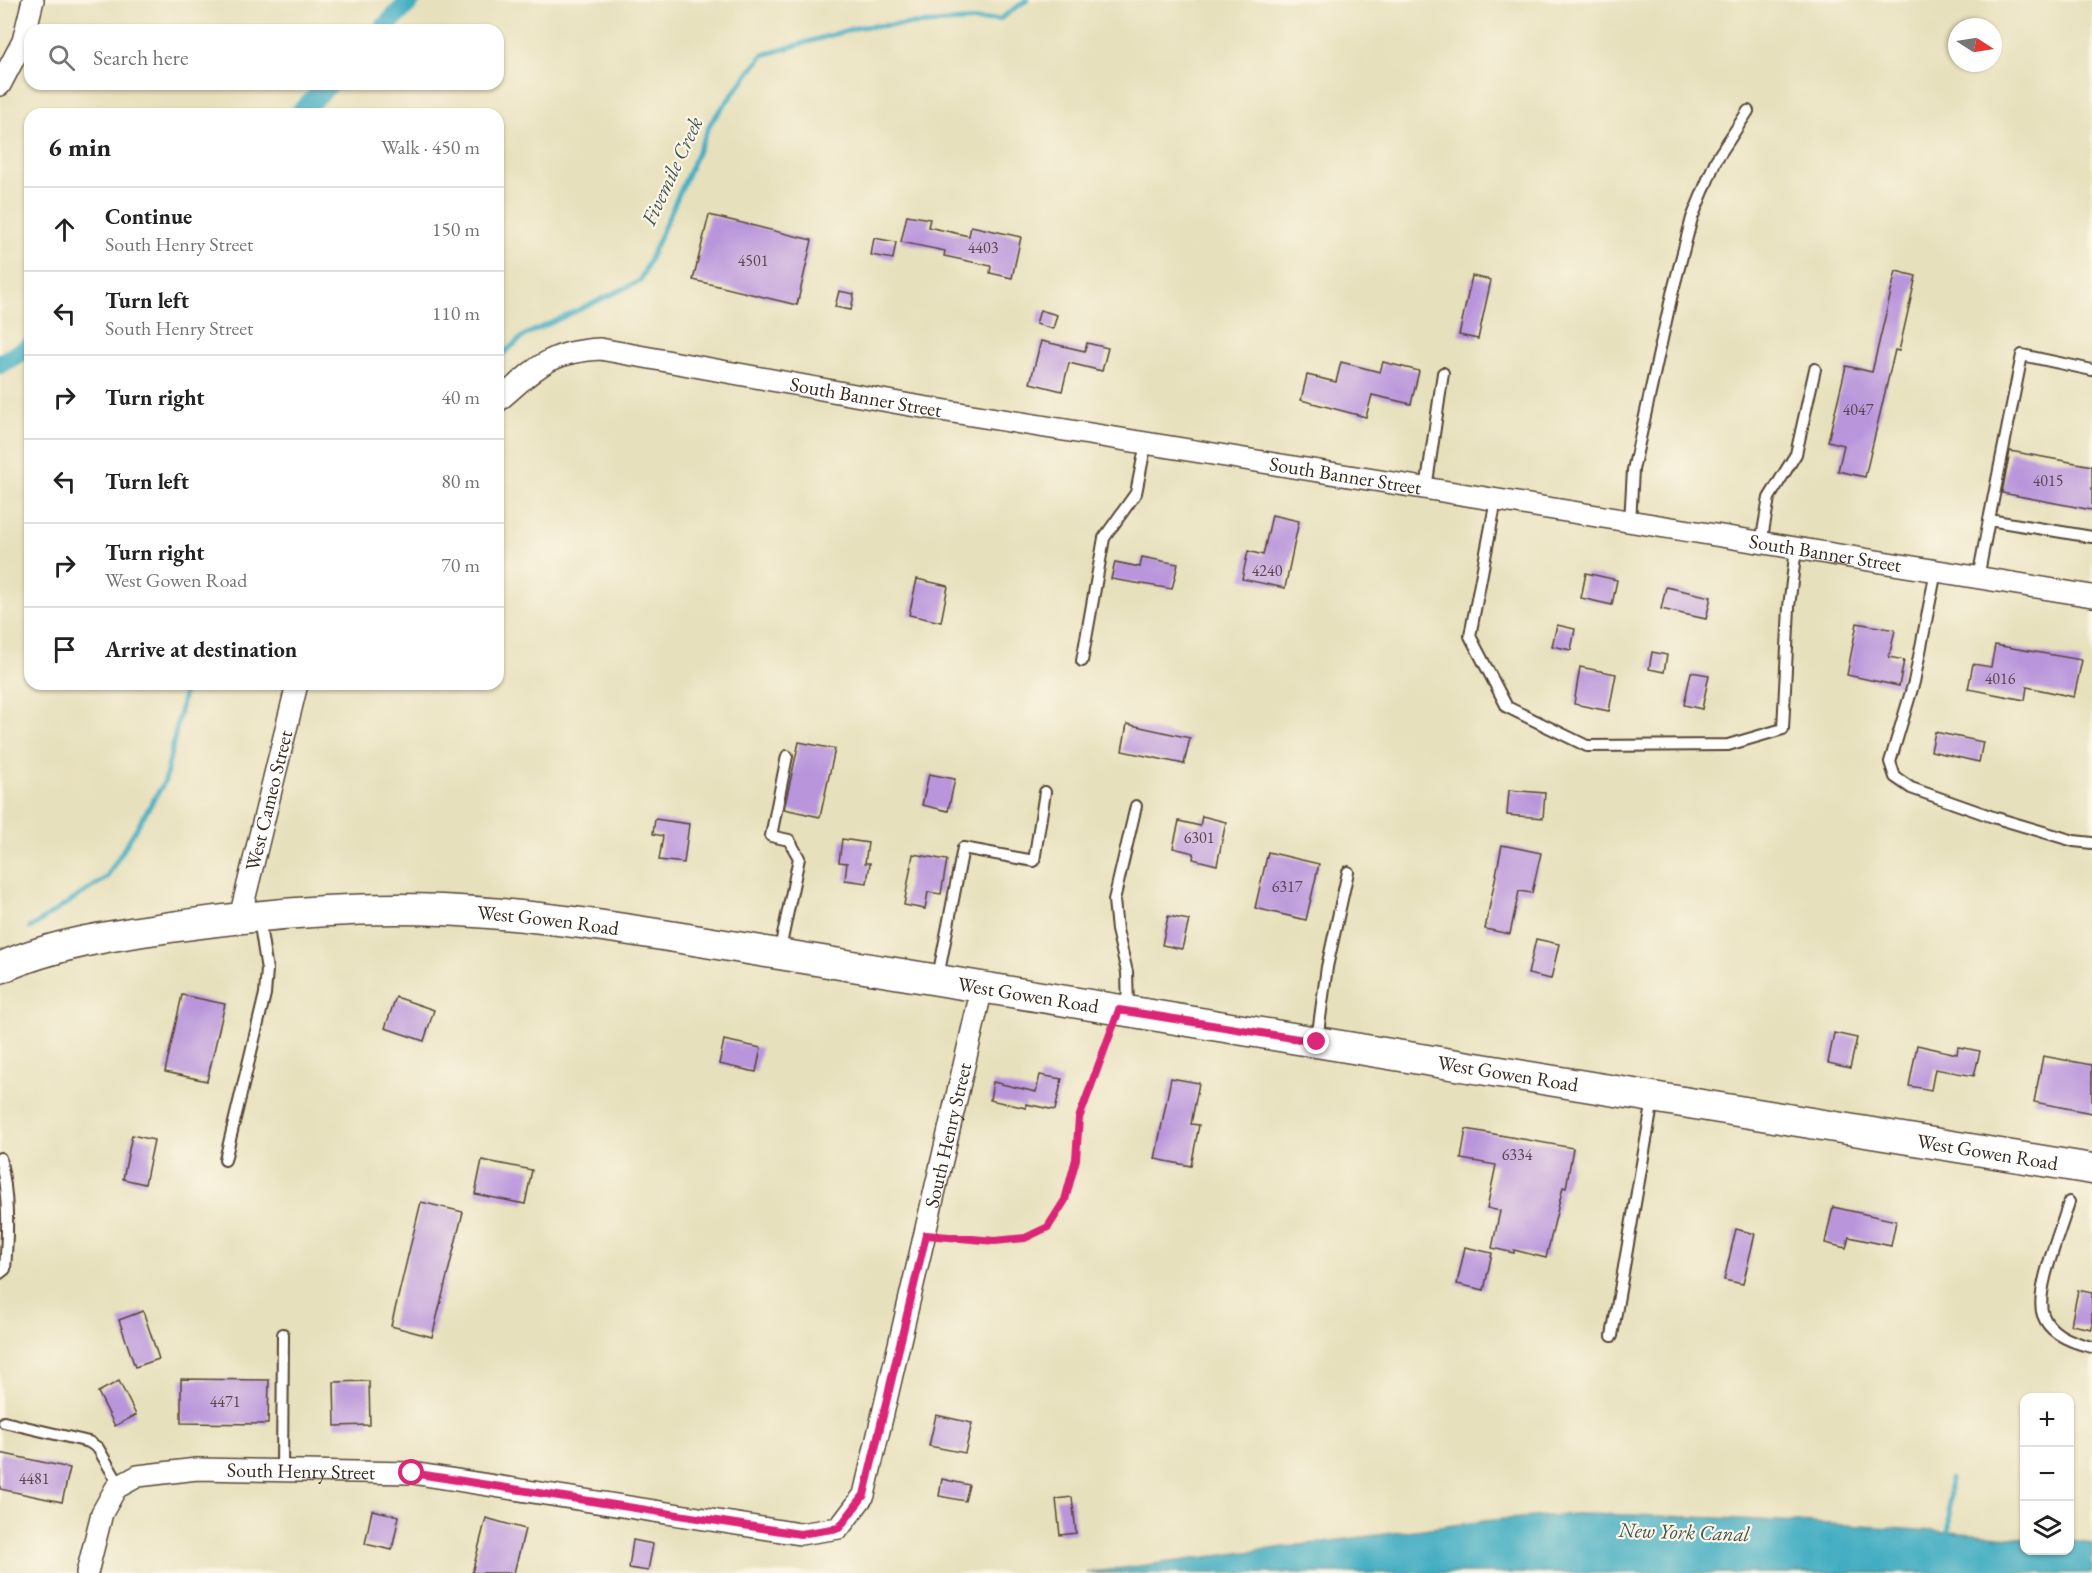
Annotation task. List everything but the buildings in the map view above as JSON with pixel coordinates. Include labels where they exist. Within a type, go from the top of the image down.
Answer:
[{"type":"street","points":[[27,24],[33,0]]},
{"type":"street","points":[[0,85],[24,37]]},
{"type":"street","name":"South Banner Street","points":[[504,396],[545,361],[574,351],[600,349],[910,405],[2092,596]]},
{"type":"street","name":"West Cameo Street","points":[[249,916],[296,690]]},
{"type":"street","name":"West Gowen Road","points":[[18,960],[150,930],[249,916],[346,909],[442,910],[600,925],[2092,1169]]},
{"type":"street","name":"South Henry Street","points":[[120,1486],[138,1476],[197,1469],[412,1473],[800,1534],[839,1528],[864,1495],[982,988]]},
{"type":"street","points":[[87,1573],[102,1513],[120,1486]]},
{"type":"lane","points":[[1630,522],[1633,470],[1672,294],[1692,218],[1716,160],[1748,111]]},
{"type":"lane","points":[[1978,578],[2022,355],[2092,369]]},
{"type":"lane","points":[[1761,543],[1769,498],[1796,454],[1815,369]]},
{"type":"lane","points":[[1426,489],[1443,373]]},
{"type":"lane","points":[[1082,661],[1104,538],[1136,493],[1146,443]]},
{"type":"lane","points":[[1496,500],[1470,636],[1507,707],[1587,746],[1728,745],[1783,729],[1789,607],[1796,548]]},
{"type":"lane","points":[[1989,520],[2092,537]]},
{"type":"lane","points":[[1936,571],[1914,682],[1890,762],[1895,777],[1911,788],[1993,817],[2074,841],[2092,843]]},
{"type":"lane","points":[[779,954],[799,858],[789,840],[771,836],[787,756]]},
{"type":"lane","points":[[938,980],[963,848],[1034,861],[1045,792]]},
{"type":"lane","points":[[1123,1011],[1127,972],[1117,930],[1114,900],[1136,806]]},
{"type":"lane","points":[[1317,1042],[1327,967],[1348,872]]},
{"type":"lane","points":[[225,1160],[265,994],[267,970],[249,916]]},
{"type":"lane","points":[[1612,1336],[1654,1097]]},
{"type":"lane","points":[[0,1158],[5,1179],[8,1224],[5,1269],[0,1273]]},
{"type":"lane","points":[[2069,1202],[2044,1286],[2043,1315],[2049,1326],[2062,1337],[2092,1347]]},
{"type":"lane","points":[[282,1471],[283,1334]]},
{"type":"lane","points":[[4,1422],[89,1442],[98,1448],[120,1486]]},
{"type":"path","points":[[926,1235],[995,1241],[1025,1238],[1048,1227],[1065,1200],[1076,1159],[1079,1118],[1123,1011]]},
{"type":"water","points":[[1577,1514],[1801,1522],[1912,1529],[2020,1538],[2020,1555],[2074,1555],[2074,1542],[2092,1544],[2092,1573],[1086,1573],[1493,1520]]},
{"type":"waterway","name":"New York Canal","points":[[388,24],[411,0]]},
{"type":"waterway","name":"Fivemile Creek","points":[[504,353],[525,335],[640,281],[711,122],[763,55],[859,27],[1000,19],[1027,0]]},
{"type":"waterway","name":"New York Canal","points":[[305,108],[323,90]]},
{"type":"waterway","name":"New York Canal","points":[[0,364],[24,350]]},
{"type":"waterway","name":"Fivemile Creek","points":[[30,928],[106,878],[165,781],[185,690]]},
{"type":"waterway","points":[[1949,1532],[1950,1479]]},
{"type":"route","points":[[412,1473],[800,1534],[839,1528],[864,1495],[926,1235],[995,1241],[1025,1238],[1048,1227],[1065,1200],[1076,1159],[1079,1118],[1119,1010],[1317,1042]]}]
